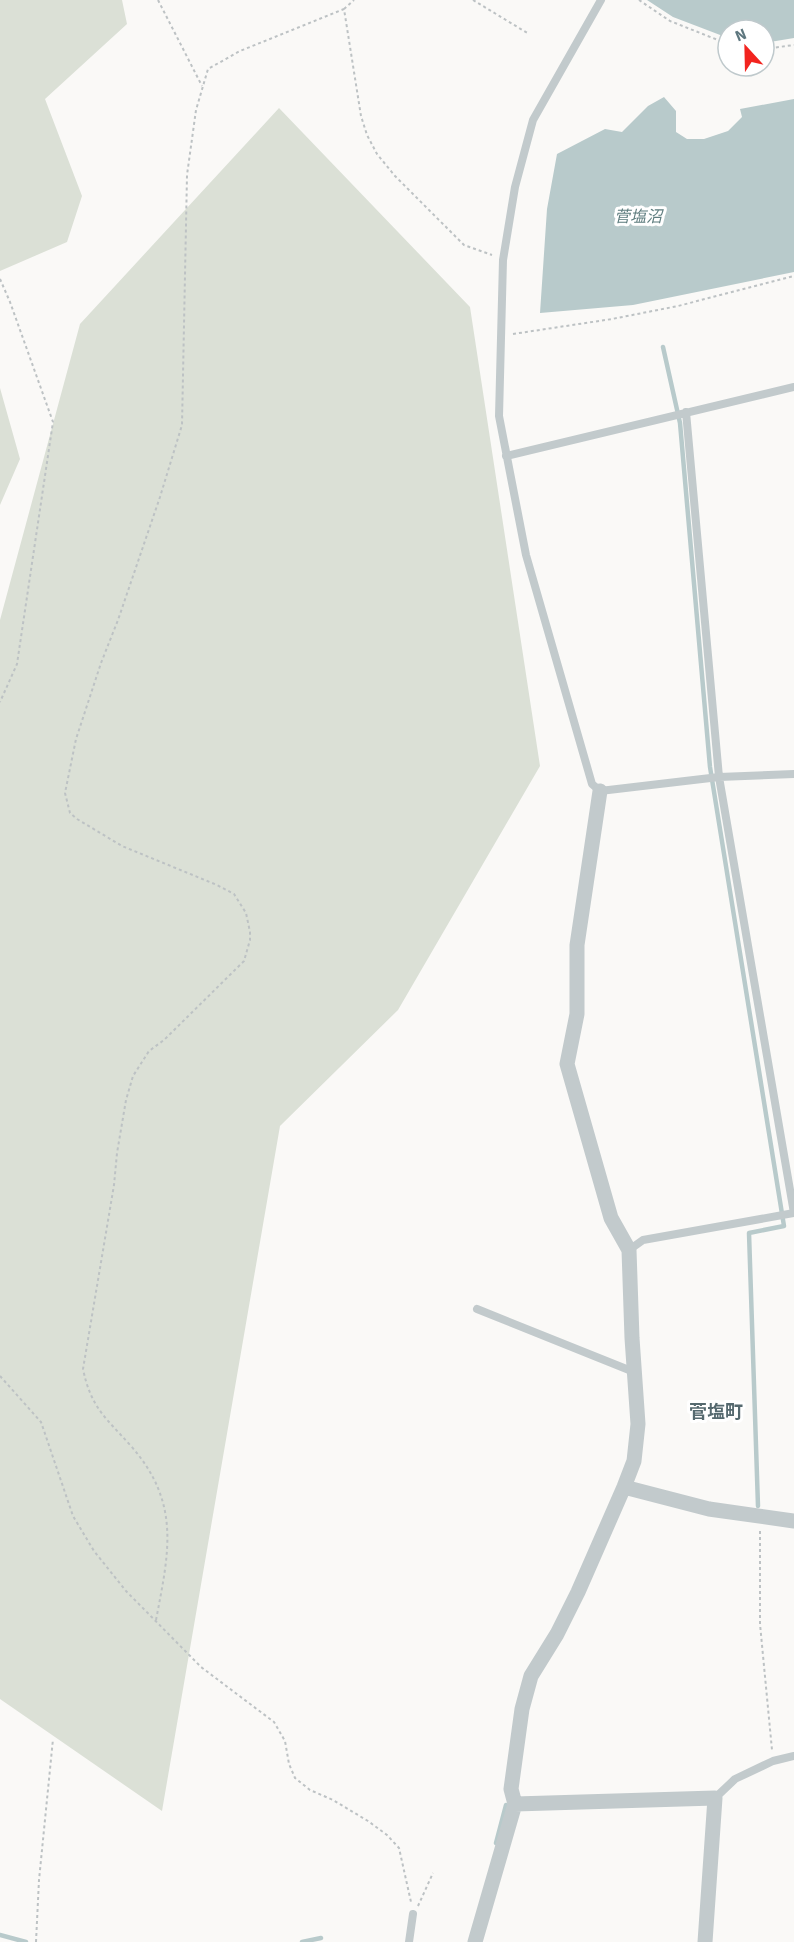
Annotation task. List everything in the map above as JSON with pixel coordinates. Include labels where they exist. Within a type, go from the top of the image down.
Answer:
[{"type":"street","points":[[475,1942],[515,1804],[511,1789],[522,1709],[531,1676],[568,1613],[624,1487],[634,1461],[638,1425],[629,1250],[611,1218],[567,1064],[577,1014],[577,945],[600,791]]},
{"type":"street","points":[[624,1487],[709,1509],[794,1521]]},
{"type":"street","points":[[515,1804],[715,1798],[705,1942]]},
{"type":"lane","points":[[601,0],[533,120],[515,187],[503,260],[499,416],[529,566],[592,784],[600,791],[719,777],[794,774]]},
{"type":"lane","points":[[506,456],[794,387]]},
{"type":"lane","points":[[629,1250],[643,1240],[794,1213],[719,777],[686,412]]},
{"type":"lane","points":[[477,1309],[634,1372]]},
{"type":"lane","points":[[715,1798],[735,1779],[773,1761],[794,1756]]},
{"type":"lane","points":[[409,1942],[413,1914]]},
{"type":"path","points":[[158,0],[202,86]]},
{"type":"path","points":[[156,1620],[163,1584],[168,1532],[162,1496],[146,1464],[100,1413],[86,1383],[83,1369],[126,1100],[133,1076],[149,1051],[164,1040],[243,960],[250,939],[249,922],[240,901],[234,894],[122,846],[77,819],[70,813],[65,793],[84,713],[131,585],[182,425],[187,184],[190,144],[202,86],[208,69],[217,62],[344,9],[354,0]]},
{"type":"path","points":[[472,0],[529,34]]},
{"type":"path","points":[[639,0],[670,21],[716,39]]},
{"type":"path","points":[[344,9],[361,116],[367,135],[377,154],[395,176],[464,245],[503,260]]},
{"type":"path","points":[[776,47],[794,45]]},
{"type":"path","points":[[501,336],[678,306],[794,276]]},
{"type":"path","points":[[0,279],[53,422],[17,664],[0,702]]},
{"type":"path","points":[[0,1376],[41,1422],[73,1516],[94,1551],[126,1591],[201,1667],[274,1722],[285,1741],[289,1764],[295,1778],[310,1790],[333,1800],[368,1821],[395,1842],[399,1848],[413,1914]]},
{"type":"path","points":[[760,1516],[760,1624],[773,1761]]},
{"type":"path","points":[[36,1942],[39,1880],[53,1740]]},
{"type":"path","points":[[413,1914],[433,1874]]},
{"type":"shaded area","points":[[0,0],[122,0],[127,24],[45,99],[82,196],[67,242],[0,271]]},
{"type":"shaded area","points":[[279,108],[470,307],[540,766],[398,1010],[280,1126],[162,1811],[0,1699],[0,620],[80,324]]},
{"type":"shaded area","points":[[0,388],[20,459],[0,505]]},
{"type":"water","points":[[647,0],[794,0],[794,38],[776,41],[776,18],[716,18],[716,33],[673,17]]},
{"type":"water","name":"菅塩沼","points":[[664,97],[676,111],[676,132],[687,139],[704,139],[728,131],[742,117],[740,109],[794,99],[794,272],[633,305],[540,313],[547,209],[557,154],[605,129],[622,132],[648,106]]},
{"type":"waterway","points":[[663,347],[680,423],[710,767],[784,1226],[749,1233],[758,1506]]},
{"type":"waterway","points":[[496,1843],[506,1805]]},
{"type":"waterway","points":[[0,1935],[26,1942]]},
{"type":"waterway","points":[[302,1942],[321,1938]]},
{"type":"district","name":"菅塩町","points":[[716,1412]]}]
